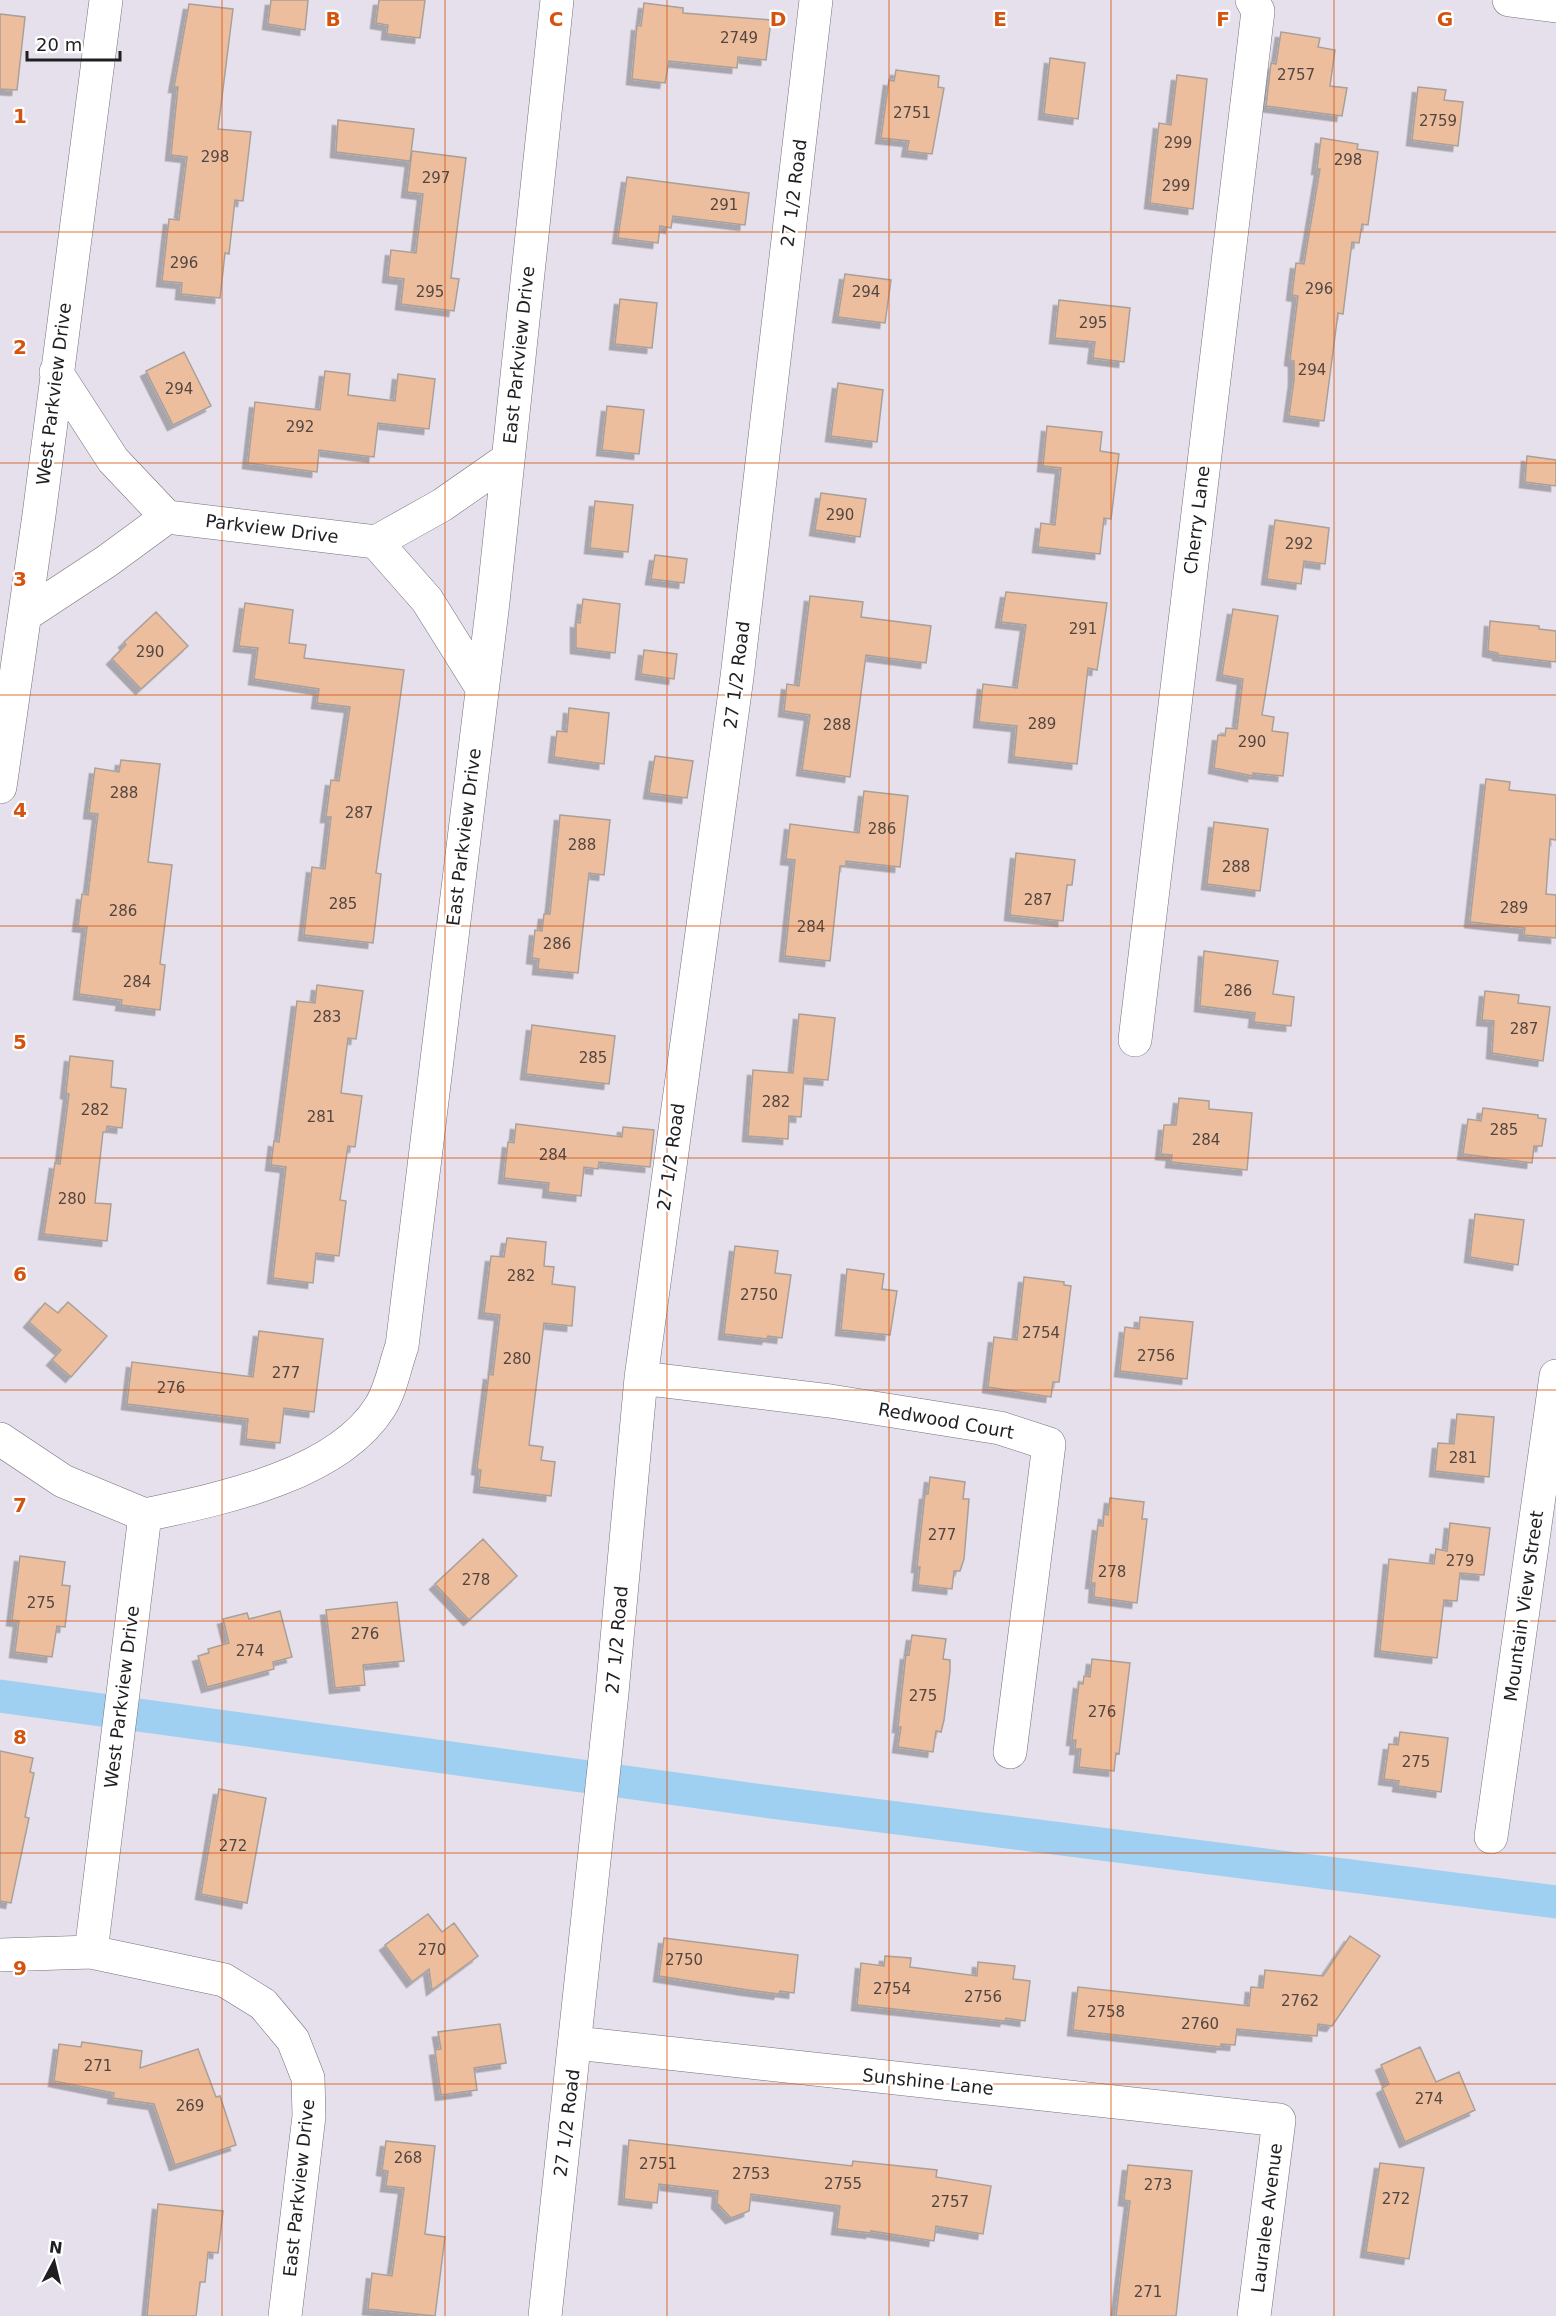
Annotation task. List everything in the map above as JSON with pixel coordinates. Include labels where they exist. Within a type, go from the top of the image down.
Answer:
[{"type":"street","name":"West Parkview Drive","points":[[0,787],[25,615],[106,0]]},
{"type":"street","name":"East Parkview Drive","points":[[145,1515],[212,1500],[310,1467],[348,1443],[381,1406],[402,1346],[482,688],[557,0]]},
{"type":"street","name":"27 1/2 Road","points":[[544,2316],[576,2043],[641,1378],[737,677],[816,0]]},
{"type":"street","name":"Cherry Lane","points":[[1135,1041],[1258,11],[1252,0]]},
{"type":"street","points":[[1509,0],[1556,6]]},
{"type":"street","points":[[25,615],[107,561],[167,517],[113,460],[56,372]]},
{"type":"street","points":[[482,688],[428,600],[376,542],[442,505],[508,459]]},
{"type":"street","name":"Parkview Drive","points":[[167,517],[376,542]]},
{"type":"street","name":"Mountain View Street","points":[[1491,1837],[1556,1376]]},
{"type":"street","name":"Redwood Court","points":[[641,1378],[830,1401],[1000,1428],[1049,1444],[1010,1752]]},
{"type":"street","points":[[0,1439],[63,1481],[145,1515]]},
{"type":"street","name":"West Parkview Drive","points":[[91,1952],[145,1515]]},
{"type":"street","points":[[0,1955],[91,1952]]},
{"type":"street","name":"East Parkview Drive","points":[[91,1952],[224,1980],[263,2004],[294,2040],[308,2078],[309,2116],[285,2316]]},
{"type":"street","name":"Sunshine Lane","points":[[576,2043],[1280,2120]]},
{"type":"street","name":"Lauralee Avenue","points":[[1254,2316],[1280,2120]]},
{"type":"building","points":[[271,0],[308,0],[305,30],[268,24]]},
{"type":"building","points":[[379,0],[425,0],[420,38],[387,34],[388,25],[376,23]]},
{"type":"building","points":[[644,3],[683,8],[683,13],[771,20],[766,60],[738,57],[737,68],[669,61],[665,83],[632,79],[637,25],[641,26]]},
{"type":"building","points":[[189,4],[233,9],[218,129],[251,132],[243,201],[235,200],[229,254],[225,253],[220,298],[181,294],[182,283],[162,281],[169,219],[179,220],[187,157],[171,155],[178,87],[174,87]]},
{"type":"building","points":[[0,14],[25,17],[17,90],[0,89]]},
{"type":"building","points":[[1281,32],[1320,38],[1318,47],[1335,50],[1330,86],[1347,88],[1342,116],[1266,106],[1271,63],[1276,64]]},
{"type":"building","points":[[1050,58],[1085,63],[1078,119],[1044,114]]},
{"type":"building","points":[[896,70],[939,76],[938,87],[944,88],[932,154],[907,151],[909,141],[881,138],[889,80],[894,81]]},
{"type":"building","points":[[1177,75],[1207,79],[1193,209],[1150,203],[1159,123],[1171,125]]},
{"type":"building","points":[[1418,87],[1446,90],[1444,100],[1463,102],[1458,146],[1412,140]]},
{"type":"building","points":[[338,120],[414,129],[410,161],[336,152]]},
{"type":"building","points":[[1321,138],[1358,144],[1357,149],[1378,152],[1368,225],[1362,224],[1359,243],[1352,242],[1343,314],[1338,313],[1324,421],[1289,416],[1294,380],[1294,361],[1290,360],[1298,296],[1292,295],[1296,263],[1304,264],[1320,169],[1317,169]]},
{"type":"building","points":[[412,151],[466,158],[451,278],[459,279],[454,311],[401,304],[404,279],[388,277],[391,250],[416,253],[423,194],[407,192]]},
{"type":"building","points":[[627,177],[749,193],[745,225],[673,216],[671,228],[660,226],[658,243],[618,238]]},
{"type":"building","points":[[845,274],[891,280],[885,323],[838,317]]},
{"type":"building","points":[[620,299],[657,303],[652,348],[615,344]]},
{"type":"building","points":[[1059,300],[1130,308],[1124,362],[1093,358],[1095,342],[1055,338]]},
{"type":"building","points":[[184,352],[211,406],[173,425],[146,371]]},
{"type":"building","points":[[325,371],[350,374],[348,395],[395,401],[398,374],[435,379],[429,429],[378,423],[374,457],[319,450],[317,472],[248,463],[255,402],[320,410]]},
{"type":"building","points":[[838,383],[883,390],[877,442],[831,436]]},
{"type":"building","points":[[607,406],[644,410],[639,454],[602,450]]},
{"type":"building","points":[[1047,426],[1102,432],[1100,451],[1119,454],[1111,519],[1104,518],[1100,554],[1038,547],[1041,523],[1055,525],[1061,468],[1043,466]]},
{"type":"building","points":[[1527,456],[1556,460],[1556,486],[1525,482]]},
{"type":"building","points":[[821,493],[866,499],[860,537],[815,530]]},
{"type":"building","points":[[595,501],[633,505],[628,552],[590,548]]},
{"type":"building","points":[[1275,520],[1329,528],[1325,564],[1304,561],[1301,584],[1267,579]]},
{"type":"building","points":[[655,555],[687,559],[684,583],[651,579]]},
{"type":"building","points":[[1006,592],[1107,603],[1097,670],[1088,668],[1077,764],[1014,757],[1017,726],[979,722],[983,684],[1017,688],[1026,625],[1001,622]]},
{"type":"building","points":[[810,596],[863,602],[861,617],[931,626],[926,663],[866,655],[850,777],[802,770],[810,715],[784,711],[787,684],[799,686]]},
{"type":"building","points":[[583,599],[620,604],[615,653],[576,648],[576,622],[580,623]]},
{"type":"building","points":[[245,603],[293,610],[289,643],[306,645],[304,658],[404,670],[376,873],[381,874],[373,943],[304,935],[312,867],[325,869],[331,817],[326,817],[331,780],[339,781],[350,707],[317,703],[319,689],[254,679],[258,648],[239,646]]},
{"type":"building","points":[[1233,609],[1278,616],[1262,715],[1274,717],[1272,731],[1288,733],[1283,776],[1253,773],[1253,776],[1214,768],[1218,735],[1225,736],[1226,728],[1237,729],[1243,679],[1222,675]]},
{"type":"building","points":[[156,612],[188,646],[141,689],[112,659],[126,645],[124,642]]},
{"type":"building","points":[[1490,621],[1539,626],[1539,629],[1556,631],[1556,662],[1498,655],[1498,653],[1488,651]]},
{"type":"building","points":[[644,650],[677,654],[674,679],[641,674]]},
{"type":"building","points":[[569,708],[609,713],[604,764],[554,757],[557,731],[567,732]]},
{"type":"building","points":[[655,756],[693,761],[687,798],[649,793]]},
{"type":"building","points":[[121,760],[160,764],[148,862],[172,865],[160,964],[165,965],[160,1010],[121,1005],[122,1000],[79,994],[87,927],[78,926],[82,894],[88,895],[98,814],[89,813],[95,768],[119,772]]},
{"type":"building","points":[[1486,779],[1510,782],[1509,790],[1556,795],[1556,840],[1550,839],[1546,894],[1556,895],[1556,938],[1524,935],[1525,928],[1470,922]]},
{"type":"building","points":[[864,791],[908,796],[900,867],[846,861],[846,866],[840,866],[830,961],[785,956],[795,860],[786,859],[790,824],[859,833]]},
{"type":"building","points":[[560,815],[610,820],[604,875],[589,873],[578,973],[538,969],[539,959],[532,958],[535,930],[542,931],[544,914],[550,914]]},
{"type":"building","points":[[1214,822],[1268,829],[1260,891],[1207,884]]},
{"type":"building","points":[[1016,853],[1075,860],[1072,885],[1067,885],[1063,921],[1010,915]]},
{"type":"building","points":[[1204,951],[1278,961],[1273,994],[1294,997],[1291,1026],[1254,1022],[1255,1013],[1200,1006]]},
{"type":"building","points":[[317,985],[363,991],[356,1039],[348,1038],[341,1093],[362,1096],[355,1147],[348,1146],[340,1200],[346,1201],[339,1256],[316,1253],[313,1283],[273,1278],[286,1167],[271,1165],[274,1141],[279,1142],[297,1001],[315,1003]]},
{"type":"building","points":[[1485,991],[1519,995],[1518,1003],[1550,1007],[1543,1061],[1492,1053],[1494,1021],[1482,1020]]},
{"type":"building","points":[[799,1014],[835,1018],[828,1080],[804,1078],[801,1117],[789,1116],[788,1139],[748,1136],[753,1070],[793,1073]]},
{"type":"building","points":[[532,1025],[615,1036],[609,1084],[526,1074]]},
{"type":"building","points":[[70,1056],[113,1061],[111,1087],[126,1089],[122,1128],[107,1126],[106,1132],[103,1132],[95,1203],[111,1204],[107,1241],[44,1234],[55,1163],[60,1164],[69,1094],[66,1093]]},
{"type":"building","points":[[1179,1098],[1209,1101],[1209,1109],[1252,1113],[1247,1170],[1171,1162],[1172,1155],[1161,1154],[1164,1125],[1176,1125]]},
{"type":"building","points":[[1483,1108],[1538,1115],[1538,1118],[1546,1119],[1542,1146],[1534,1146],[1532,1163],[1463,1154],[1468,1119],[1481,1121]]},
{"type":"building","points":[[516,1124],[622,1137],[623,1127],[654,1130],[650,1167],[599,1162],[598,1169],[584,1167],[581,1196],[548,1192],[549,1183],[504,1178],[508,1142],[514,1143]]},
{"type":"building","points":[[1475,1214],[1524,1220],[1518,1265],[1470,1257]]},
{"type":"building","points":[[507,1238],[546,1242],[544,1266],[554,1267],[552,1284],[575,1287],[572,1326],[544,1323],[529,1445],[543,1447],[541,1460],[555,1462],[551,1496],[479,1487],[481,1470],[477,1469],[489,1374],[493,1375],[500,1315],[484,1313],[491,1256],[504,1257]]},
{"type":"building","points":[[735,1246],[778,1251],[775,1273],[791,1275],[782,1338],[768,1336],[767,1339],[724,1334]]},
{"type":"building","points":[[847,1269],[884,1274],[882,1289],[897,1291],[890,1335],[841,1330]]},
{"type":"building","points":[[1024,1277],[1064,1282],[1064,1285],[1071,1286],[1059,1382],[1053,1382],[1051,1397],[988,1387],[994,1337],[1017,1340]]},
{"type":"building","points":[[68,1302],[107,1336],[71,1377],[52,1360],[61,1350],[29,1322],[45,1303],[58,1313]]},
{"type":"building","points":[[1140,1317],[1193,1322],[1187,1379],[1120,1371],[1125,1327],[1139,1329]]},
{"type":"building","points":[[259,1331],[323,1339],[314,1412],[284,1408],[280,1443],[246,1439],[248,1419],[127,1404],[132,1362],[253,1377]]},
{"type":"building","points":[[1457,1414],[1494,1417],[1489,1477],[1435,1471],[1438,1443],[1454,1444]]},
{"type":"building","points":[[930,1477],[965,1482],[963,1499],[969,1499],[964,1559],[960,1571],[954,1571],[952,1589],[918,1585],[920,1567],[917,1567],[925,1494],[928,1494]]},
{"type":"building","points":[[1110,1498],[1144,1502],[1142,1519],[1147,1519],[1137,1603],[1094,1597],[1095,1583],[1091,1583],[1098,1525],[1103,1526],[1104,1514],[1108,1515]]},
{"type":"building","points":[[1450,1523],[1490,1528],[1484,1575],[1460,1573],[1457,1601],[1444,1600],[1437,1658],[1380,1651],[1389,1559],[1434,1564],[1436,1549],[1447,1551]]},
{"type":"building","points":[[483,1539],[517,1576],[469,1620],[435,1584]]},
{"type":"building","points":[[20,1556],[65,1562],[62,1585],[70,1586],[65,1627],[57,1626],[52,1657],[15,1652],[19,1621],[12,1620]]},
{"type":"building","points":[[397,1602],[404,1661],[363,1665],[365,1685],[335,1688],[326,1610]]},
{"type":"building","points":[[280,1611],[292,1657],[273,1662],[274,1669],[207,1687],[198,1656],[209,1653],[208,1649],[229,1643],[223,1619],[247,1613],[249,1619]]},
{"type":"building","points":[[912,1635],[946,1639],[943,1659],[950,1660],[944,1720],[941,1732],[936,1731],[933,1752],[898,1747],[906,1654],[909,1655]]},
{"type":"building","points":[[1092,1659],[1130,1663],[1119,1754],[1116,1753],[1114,1771],[1079,1767],[1081,1749],[1075,1749],[1076,1740],[1072,1740],[1079,1683],[1083,1684],[1084,1676],[1090,1677]]},
{"type":"building","points":[[1400,1732],[1448,1738],[1441,1792],[1398,1786],[1399,1781],[1384,1779],[1389,1744],[1398,1745]]},
{"type":"building","points":[[0,1751],[33,1758],[30,1772],[34,1773],[25,1817],[29,1818],[11,1903],[0,1901]]},
{"type":"building","points":[[219,1789],[266,1798],[247,1903],[201,1894]]},
{"type":"building","points":[[428,1914],[442,1932],[454,1923],[478,1956],[432,1990],[429,1969],[412,1982],[385,1945]]},
{"type":"building","points":[[1350,1936],[1380,1956],[1332,2026],[1318,2024],[1317,2036],[1237,2029],[1235,2045],[1221,2044],[1221,2047],[1073,2030],[1078,1987],[1249,2006],[1251,1987],[1263,1988],[1265,1970],[1323,1976]]},
{"type":"building","points":[[664,1938],[798,1955],[794,1993],[780,1991],[779,1994],[659,1976]]},
{"type":"building","points":[[885,1956],[911,1958],[910,1967],[977,1976],[978,1962],[1015,1966],[1013,1979],[1030,1981],[1025,2021],[1006,2018],[1005,2021],[857,2005],[861,1963],[884,1966]]},
{"type":"building","points":[[500,2024],[506,2063],[474,2068],[477,2090],[441,2095],[435,2050],[441,2049],[438,2032]]},
{"type":"building","points":[[82,2042],[142,2051],[140,2068],[198,2049],[216,2097],[220,2096],[236,2145],[175,2165],[154,2104],[113,2098],[114,2093],[54,2081],[59,2044],[81,2047]]},
{"type":"building","points":[[1420,2047],[1436,2082],[1459,2072],[1475,2110],[1405,2142],[1382,2088],[1389,2084],[1381,2065]]},
{"type":"building","points":[[629,2140],[852,2166],[853,2161],[937,2170],[936,2177],[991,2186],[983,2234],[936,2226],[934,2241],[871,2231],[871,2233],[837,2229],[840,2206],[751,2194],[749,2211],[731,2218],[717,2203],[718,2191],[659,2184],[657,2203],[624,2199]]},
{"type":"building","points":[[386,2141],[435,2146],[425,2234],[445,2237],[435,2316],[368,2309],[372,2273],[392,2276],[404,2188],[386,2186],[388,2171],[382,2170]]},
{"type":"building","points":[[1380,2163],[1424,2168],[1409,2259],[1366,2252]]},
{"type":"building","points":[[1128,2165],[1192,2171],[1176,2316],[1116,2316],[1130,2201],[1124,2200]]},
{"type":"building","points":[[158,2204],[223,2211],[218,2253],[208,2252],[205,2282],[200,2282],[196,2316],[147,2316]]},
{"type":"waterway","points":[[0,1696],[756,1800],[1556,1902]]}]
